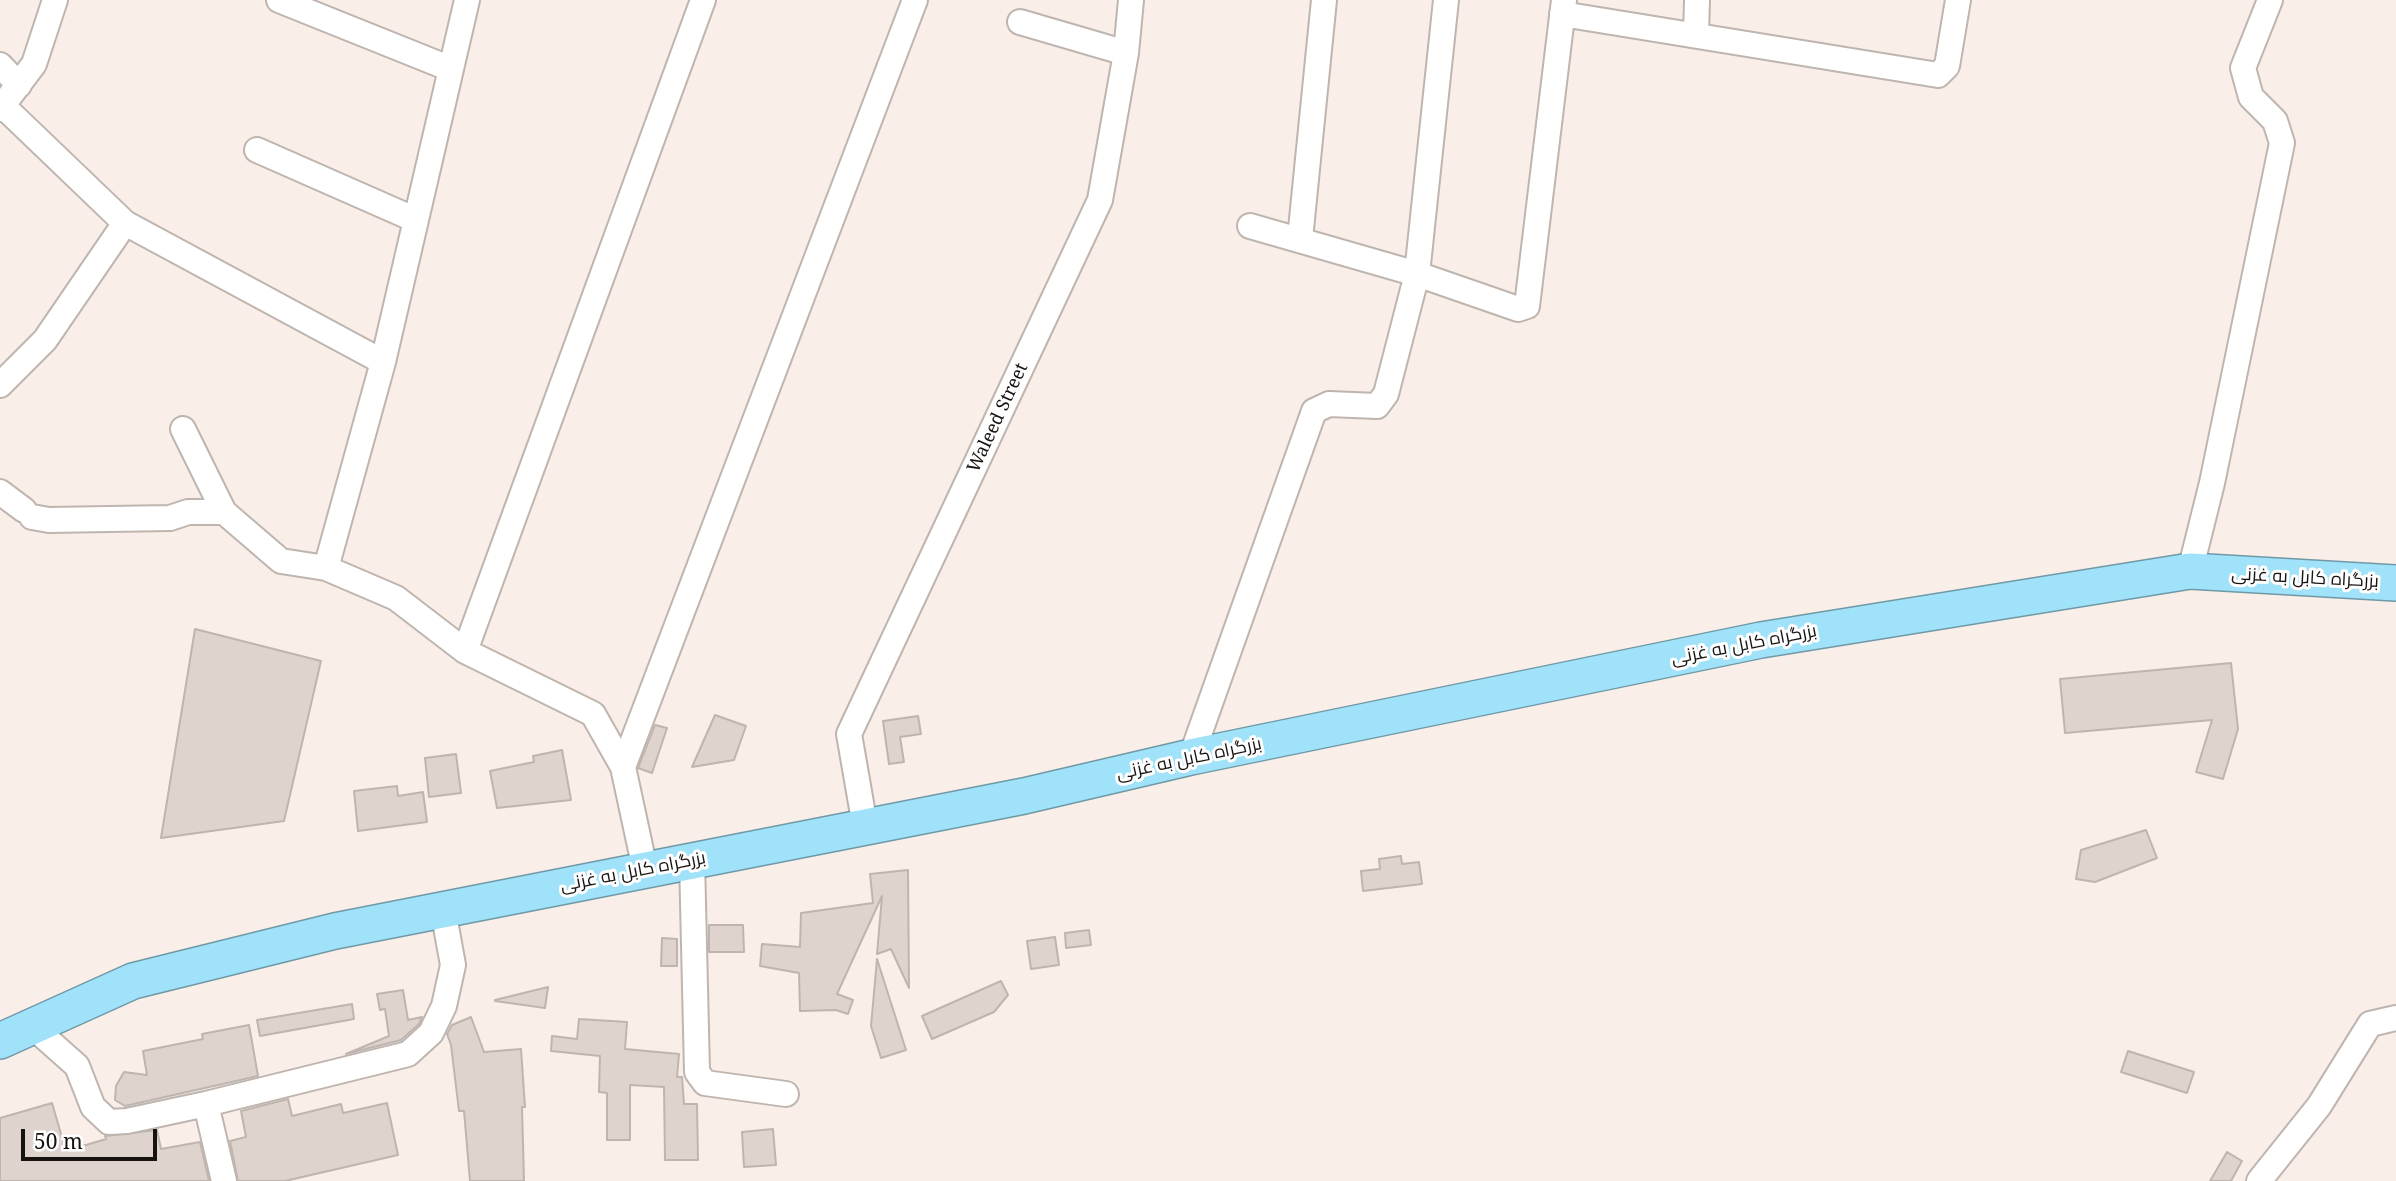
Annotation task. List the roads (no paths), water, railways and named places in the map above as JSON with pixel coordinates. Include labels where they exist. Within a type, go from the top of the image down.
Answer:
[{"type":"highway","name":"بزرگراه کابل به غزنی","points":[[0,1041],[133,982],[335,931],[1024,796],[1191,757],[1761,640],[2190,571],[2396,583]]},
{"type":"street","points":[[55,0],[34,64],[2,107],[125,223],[383,362]]},
{"type":"street","points":[[279,0],[450,69]]},
{"type":"street","points":[[326,568],[383,362],[467,0]]},
{"type":"street","points":[[465,651],[703,0]]},
{"type":"street","points":[[623,767],[915,0]]},
{"type":"street","name":"Waleed Street","points":[[865,826],[849,734],[1100,200],[1126,53],[1131,0]]},
{"type":"street","points":[[1300,239],[1324,0]]},
{"type":"street","points":[[1191,757],[1314,411],[1329,404],[1377,406],[1386,394],[1417,274],[1446,0]]},
{"type":"street","points":[[1696,35],[1697,0]]},
{"type":"street","points":[[1250,226],[1417,274],[1518,309],[1527,306],[1563,7],[1696,35],[1938,75],[1947,66],[1958,0]]},
{"type":"street","points":[[2190,571],[2212,483],[2282,143],[2275,121],[2250,97],[2243,68],[2270,0]]},
{"type":"street","points":[[1020,22],[1126,53]]},
{"type":"street","points":[[0,65],[19,85]]},
{"type":"street","points":[[257,150],[416,220]]},
{"type":"street","points":[[0,385],[45,340],[125,223]]},
{"type":"street","points":[[183,429],[225,512],[282,561],[326,568],[396,598],[465,651],[593,715],[623,767],[645,869]]},
{"type":"street","points":[[1,494],[28,514],[49,520],[170,518],[188,512],[225,512]]},
{"type":"street","points":[[692,860],[696,1072],[705,1083],[786,1094]]},
{"type":"street","points":[[32,1026],[77,1066],[93,1107],[109,1122],[127,1121],[206,1104],[408,1054],[418,1048],[431,1033],[444,1006],[453,965],[443,910]]},
{"type":"street","points":[[2259,1181],[2319,1106],[2370,1024],[2396,1018]]},
{"type":"street","points":[[206,1104],[224,1181]]}]
